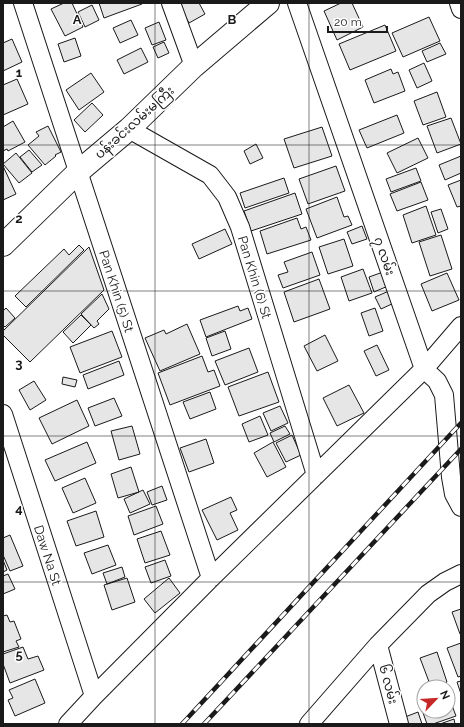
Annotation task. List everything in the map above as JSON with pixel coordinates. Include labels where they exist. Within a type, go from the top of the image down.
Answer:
[{"type":"main road","name":"ပန်းခင်းလမ်းမကြီး","points":[[3,245],[78,172],[129,129],[194,66],[268,3]]},
{"type":"street","name":"Pan Khin (5) St","points":[[23,3],[211,578]]},
{"type":"street","points":[[171,3],[194,66]]},
{"type":"street","name":"၇ လမ်း","points":[[297,3],[424,369],[437,381],[444,395],[451,477],[454,494],[461,507]]},
{"type":"street","points":[[459,3],[461,9]]},
{"type":"street","name":"Pan Khin (6) St","points":[[129,129],[210,175],[227,197],[240,227],[316,475]]},
{"type":"street","points":[[68,724],[211,578],[424,369],[461,326]]},
{"type":"street","name":"Daw Na St","points":[[3,414],[94,696]]},
{"type":"street","points":[[309,724],[378,645],[428,594],[445,582],[461,574]]},
{"type":"street","name":"၆ လမ်း","points":[[378,645],[399,724]]},
{"type":"building","points":[[64,3],[72,3],[83,27],[65,36],[51,9]]},
{"type":"building","points":[[99,3],[142,3],[142,4],[104,18]]},
{"type":"building","points":[[178,3],[199,3],[205,14],[189,23]]},
{"type":"building","points":[[341,3],[352,3],[363,27],[337,40],[324,11]]},
{"type":"building","points":[[92,5],[99,20],[85,27],[78,12]]},
{"type":"building","points":[[429,17],[440,41],[403,57],[392,33]]},
{"type":"building","points":[[131,20],[138,35],[120,43],[113,28]]},
{"type":"building","points":[[159,22],[166,40],[152,45],[145,28]]},
{"type":"building","points":[[385,25],[396,51],[350,70],[339,44]]},
{"type":"building","points":[[75,38],[81,56],[64,62],[58,44]]},
{"type":"building","points":[[12,39],[22,62],[3,71],[3,43]]},
{"type":"building","points":[[164,42],[169,53],[158,58],[153,47]]},
{"type":"building","points":[[440,43],[446,54],[427,62],[422,51]]},
{"type":"building","points":[[141,48],[148,62],[124,74],[117,60]]},
{"type":"building","points":[[424,63],[432,81],[417,88],[409,70]]},
{"type":"building","points":[[391,69],[393,74],[398,72],[405,91],[374,103],[365,80]]},
{"type":"building","points":[[91,73],[104,92],[79,110],[66,90]]},
{"type":"building","points":[[17,79],[28,104],[3,115],[3,85]]},
{"type":"building","points":[[437,92],[446,117],[423,125],[414,101]]},
{"type":"building","points":[[92,103],[103,115],[85,132],[74,120]]},
{"type":"building","points":[[397,115],[404,133],[367,148],[359,130]]},
{"type":"building","points":[[451,118],[461,144],[437,153],[427,126]]},
{"type":"building","points":[[13,121],[25,142],[8,151],[7,149],[3,151],[3,127]]},
{"type":"building","points":[[48,126],[61,152],[55,155],[56,156],[45,165],[28,145],[39,136],[36,132]]},
{"type":"building","points":[[322,127],[332,156],[294,168],[284,139]]},
{"type":"building","points":[[418,138],[428,158],[397,173],[387,153]]},
{"type":"building","points":[[256,144],[263,158],[250,164],[244,151]]},
{"type":"building","points":[[29,150],[42,165],[32,172],[20,157]]},
{"type":"building","points":[[16,153],[32,173],[19,183],[3,164]]},
{"type":"building","points":[[461,156],[461,173],[445,180],[439,165]]},
{"type":"building","points":[[3,166],[16,194],[3,200]]},
{"type":"building","points":[[336,166],[345,191],[308,204],[299,179]]},
{"type":"building","points":[[416,168],[421,181],[391,192],[386,179]]},
{"type":"building","points":[[284,178],[289,193],[245,208],[240,193]]},
{"type":"building","points":[[461,180],[461,206],[457,207],[448,185]]},
{"type":"building","points":[[421,182],[428,200],[397,211],[390,194]]},
{"type":"building","points":[[295,193],[302,214],[251,231],[244,211]]},
{"type":"building","points":[[337,197],[344,217],[348,216],[352,225],[317,238],[306,209]]},
{"type":"building","points":[[426,206],[436,235],[412,243],[403,215]]},
{"type":"building","points":[[441,209],[448,229],[438,233],[431,212]]},
{"type":"building","points":[[297,218],[301,229],[306,227],[311,240],[267,254],[260,231]]},
{"type":"building","points":[[362,226],[367,239],[352,244],[347,232]]},
{"type":"building","points":[[225,229],[232,244],[199,259],[192,244]]},
{"type":"building","points":[[441,235],[452,269],[430,276],[419,242]]},
{"type":"building","points":[[344,239],[353,266],[328,274],[319,247]]},
{"type":"building","points":[[79,245],[84,250],[26,307],[15,296],[64,249],[69,255]]},
{"type":"building","points":[[89,247],[104,290],[30,362],[3,335],[3,331]]},
{"type":"building","points":[[312,252],[320,275],[283,288],[278,275],[288,272],[284,262]]},
{"type":"building","points":[[363,269],[372,293],[349,301],[341,277]]},
{"type":"building","points":[[383,272],[388,286],[374,292],[369,277]]},
{"type":"building","points":[[447,273],[459,300],[432,311],[421,284]]},
{"type":"building","points":[[319,279],[330,309],[294,322],[284,292]]},
{"type":"building","points":[[389,291],[394,303],[381,309],[375,297]]},
{"type":"building","points":[[102,294],[109,309],[97,321],[99,324],[94,328],[81,314]]},
{"type":"building","points":[[238,306],[240,311],[248,308],[252,319],[206,337],[200,320]]},
{"type":"building","points":[[6,308],[15,318],[5,327],[3,325],[3,311]]},
{"type":"building","points":[[375,308],[383,331],[369,336],[361,313]]},
{"type":"building","points":[[81,315],[91,325],[73,343],[63,332]]},
{"type":"building","points":[[187,324],[200,354],[160,371],[145,338],[164,330],[166,334]]},
{"type":"building","points":[[112,331],[122,357],[80,373],[70,347]]},
{"type":"building","points":[[225,331],[231,349],[212,356],[206,338]]},
{"type":"building","points":[[325,335],[338,361],[317,371],[304,346]]},
{"type":"building","points":[[377,345],[389,370],[376,376],[364,351]]},
{"type":"building","points":[[249,348],[258,372],[225,385],[215,361]]},
{"type":"building","points":[[202,356],[208,372],[214,370],[220,386],[170,405],[158,373]]},
{"type":"building","points":[[119,361],[124,375],[88,389],[83,375]]},
{"type":"building","points":[[268,372],[279,402],[239,416],[228,387]]},
{"type":"building","points":[[63,377],[77,380],[75,387],[62,384]]},
{"type":"building","points":[[34,381],[46,400],[30,410],[19,390]]},
{"type":"building","points":[[349,385],[364,413],[337,426],[323,398]]},
{"type":"building","points":[[210,392],[216,409],[190,419],[183,402]]},
{"type":"building","points":[[114,398],[122,416],[95,426],[88,408]]},
{"type":"building","points":[[77,400],[89,426],[52,444],[39,418]]},
{"type":"building","points":[[280,406],[288,423],[271,431],[263,413]]},
{"type":"building","points":[[260,416],[268,435],[249,442],[242,424]]},
{"type":"building","points":[[132,426],[140,454],[119,460],[111,431]]},
{"type":"building","points":[[285,426],[290,434],[274,442],[270,433]]},
{"type":"building","points":[[292,435],[301,455],[286,462],[276,443]]},
{"type":"building","points":[[206,439],[214,463],[189,472],[180,448]]},
{"type":"building","points":[[87,442],[96,463],[55,481],[45,460]]},
{"type":"building","points":[[273,442],[286,467],[267,477],[254,453]]},
{"type":"building","points":[[131,467],[139,492],[118,498],[111,474]]},
{"type":"building","points":[[85,478],[96,503],[73,513],[62,488]]},
{"type":"building","points":[[162,486],[167,500],[152,505],[147,492]]},
{"type":"building","points":[[143,490],[150,504],[130,513],[124,499]]},
{"type":"building","points":[[231,497],[237,510],[230,513],[238,530],[217,540],[202,510]]},
{"type":"building","points":[[156,506],[163,524],[134,535],[128,516]]},
{"type":"building","points":[[96,511],[104,537],[76,546],[67,521]]},
{"type":"building","points":[[161,531],[170,555],[145,563],[137,539]]},
{"type":"building","points":[[10,535],[23,566],[10,571],[3,555],[3,538]]},
{"type":"building","points":[[108,545],[116,565],[92,574],[84,553]]},
{"type":"building","points":[[3,560],[7,570],[3,572]]},
{"type":"building","points":[[165,560],[171,576],[151,583],[145,567]]},
{"type":"building","points":[[122,567],[125,577],[107,584],[103,573]]},
{"type":"building","points":[[8,574],[15,589],[3,594],[3,576]]},
{"type":"building","points":[[127,578],[135,602],[112,610],[104,585]]},
{"type":"building","points":[[169,578],[180,593],[155,613],[144,599]]},
{"type":"building","points":[[461,609],[461,633],[460,634],[452,612]]},
{"type":"building","points":[[7,615],[10,622],[14,621],[21,639],[16,641],[19,647],[3,652],[3,616]]},
{"type":"building","points":[[461,643],[461,676],[458,677],[447,648]]},
{"type":"building","points":[[23,647],[28,659],[38,656],[44,670],[10,683],[3,664],[3,654]]},
{"type":"building","points":[[437,652],[446,679],[428,679],[420,658]]},
{"type":"building","points":[[35,679],[45,703],[15,716],[8,700],[13,698],[9,690]]},
{"type":"building","points":[[461,681],[461,694],[457,682]]},
{"type":"building","points":[[416,713],[416,719],[420,719],[422,724],[408,724],[405,717]]},
{"type":"building","points":[[425,719],[447,719],[433,724],[427,724]]},
{"type":"building","points":[[454,719],[455,724],[440,724]]},
{"type":"railway","points":[[182,724],[461,423]]},
{"type":"railway","points":[[204,724],[461,449]]}]
